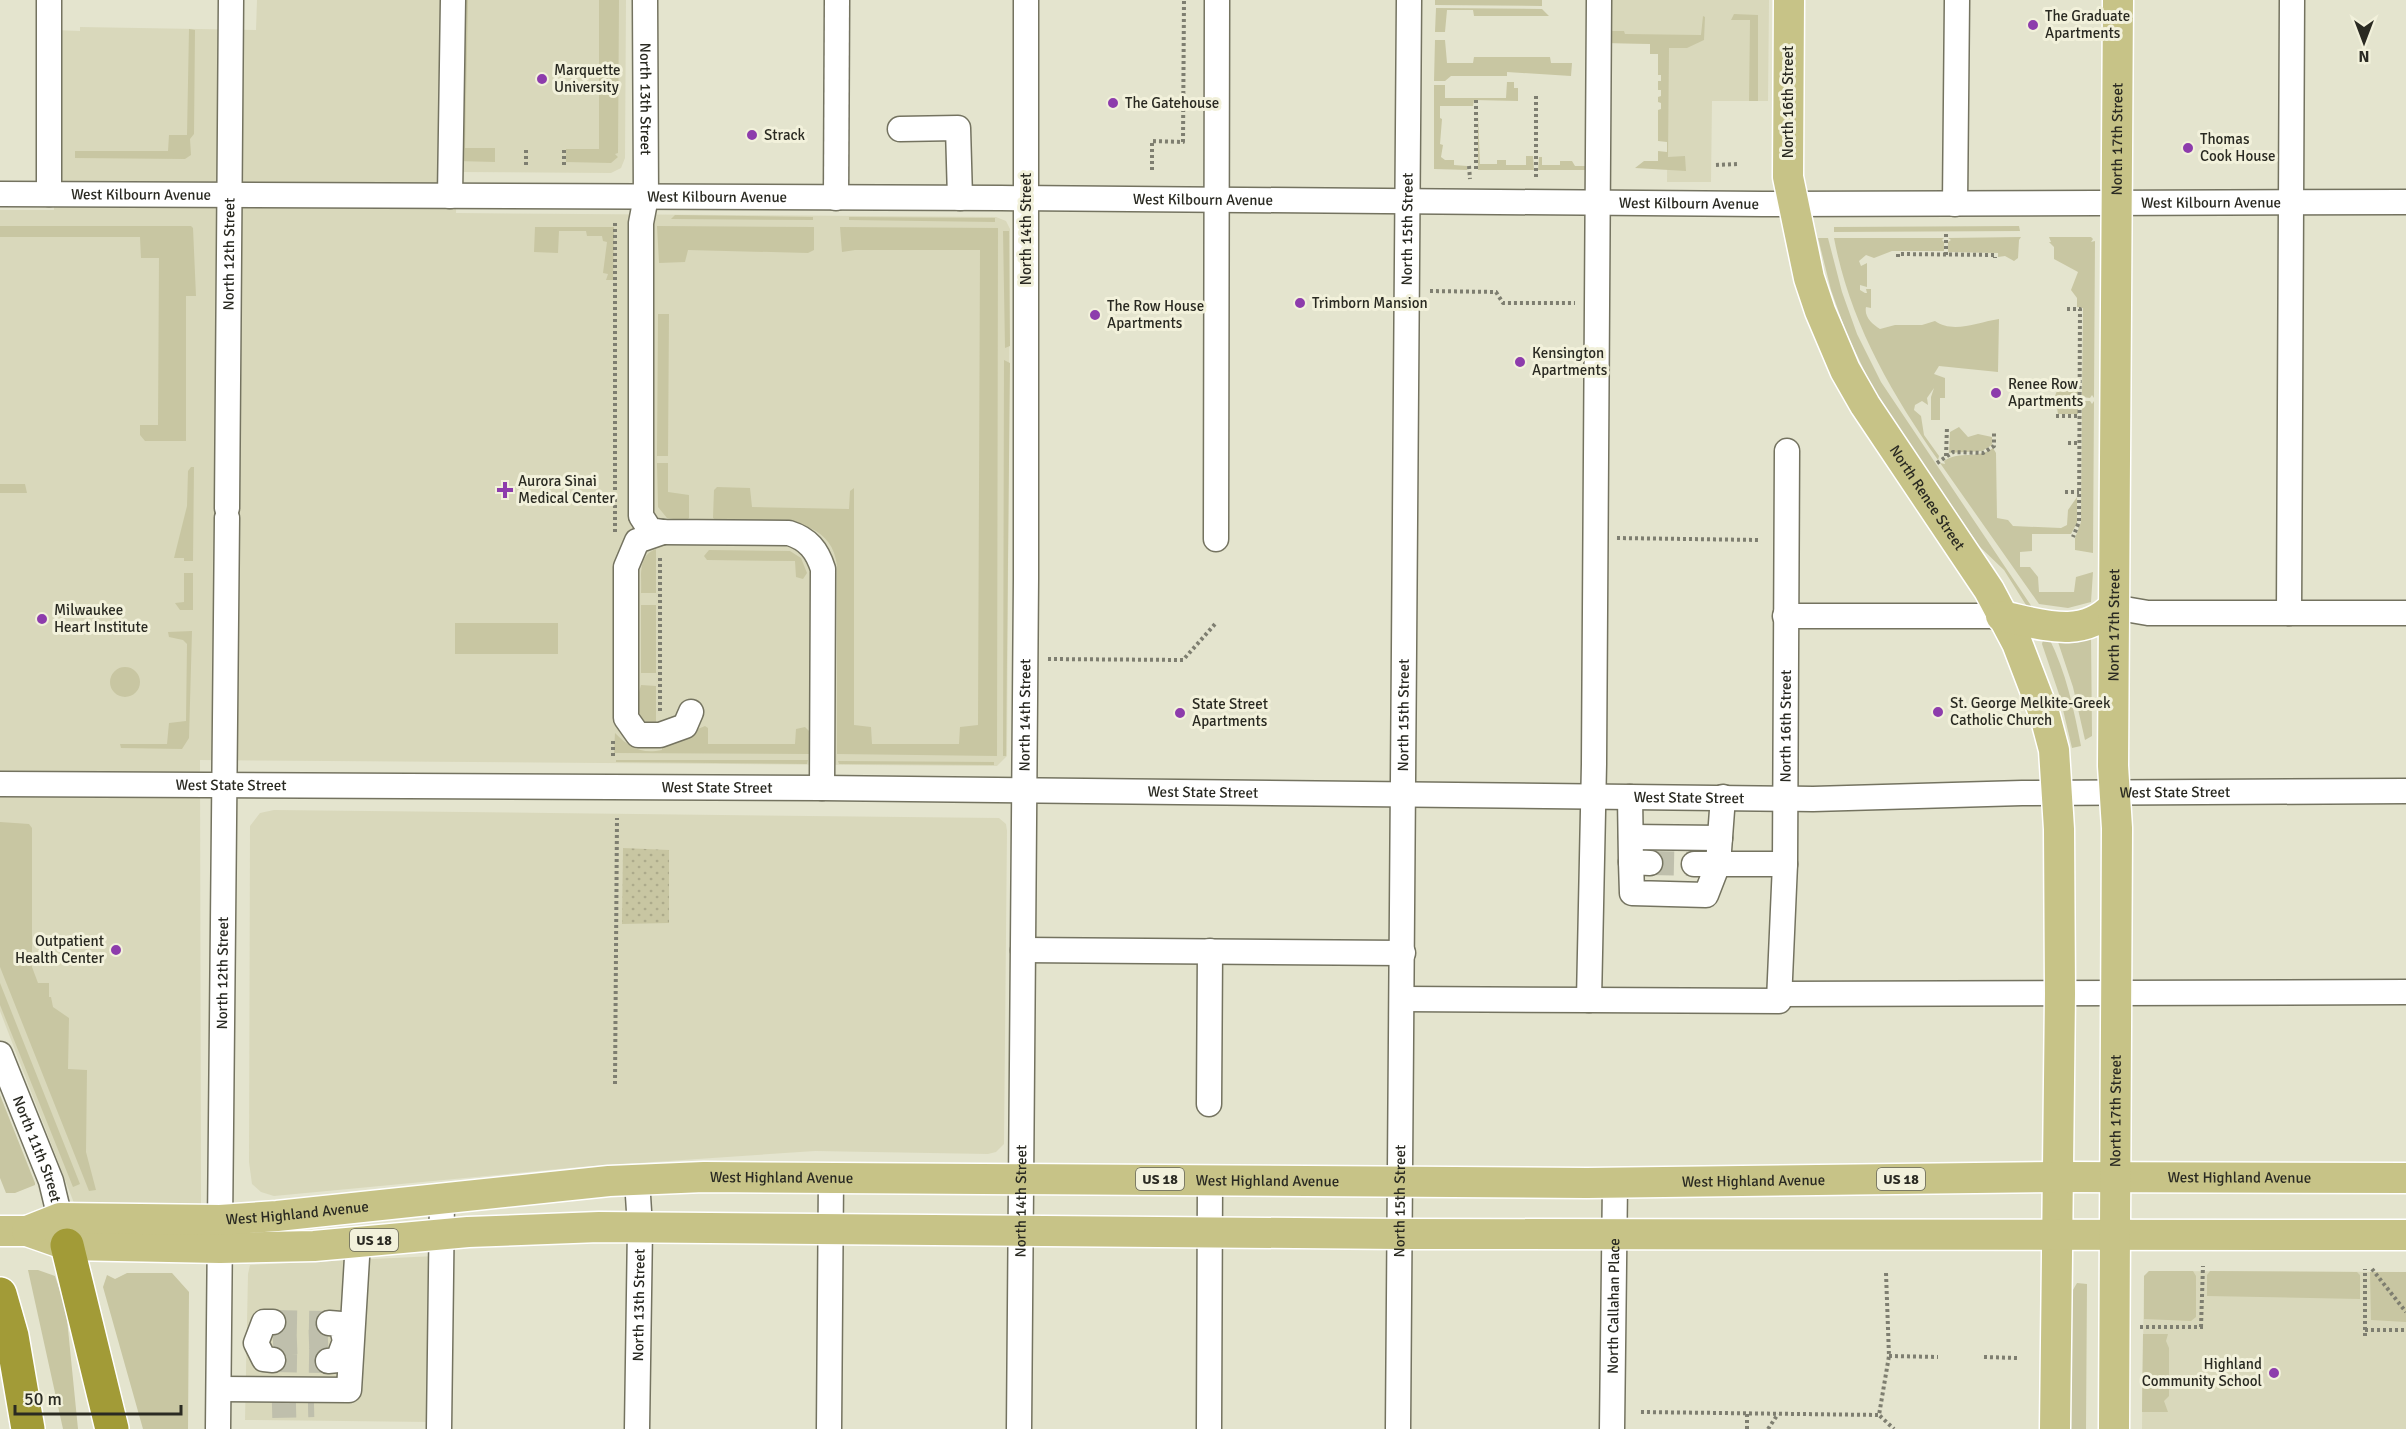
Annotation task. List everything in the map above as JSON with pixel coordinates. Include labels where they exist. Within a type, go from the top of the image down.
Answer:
[{"type":"highway","points":[[63,1231],[112,1429]]},
{"type":"highway","points":[[0,1294],[12,1336],[49,1429]]},
{"type":"highway","points":[[12,1336],[28,1429]]},
{"type":"main road","name":"North 16th Street","points":[[1789,0],[1788,177],[1792,204]]},
{"type":"main road","name":"North 17th Street","points":[[2114,1429],[2118,994],[2113,607],[2118,0]]},
{"type":"main road","name":"North Renee Street","points":[[1792,204],[1809,278],[1831,340],[1845,370],[1887,438],[1980,575],[2017,643],[2045,716],[2054,750],[2057,793]]},
{"type":"main road","points":[[2001,616],[2054,627],[2071,628],[2094,623],[2113,607]]},
{"type":"main road","points":[[2055,1429],[2060,994],[2057,793]]},
{"type":"main road","name":"West Highland Avenue","points":[[220,1234],[442,1199],[637,1180],[831,1177],[1615,1183],[2058,1177],[2406,1178]]},
{"type":"main road","name":"West Highland Avenue","points":[[13,1231],[220,1234],[358,1242],[539,1228],[640,1227],[1400,1234],[2406,1235]]},
{"type":"street","points":[[49,0],[49,194]]},
{"type":"street","name":"North 12th Street","points":[[219,1429],[231,0]]},
{"type":"street","points":[[450,195],[453,0]]},
{"type":"street","name":"North 13th Street","points":[[645,0],[646,197],[641,223],[640,505],[644,524],[661,542]]},
{"type":"street","points":[[836,198],[837,0]]},
{"type":"street","name":"North 14th Street","points":[[1019,1429],[1026,0]]},
{"type":"street","points":[[1216,539],[1217,0]]},
{"type":"street","name":"North 15th Street","points":[[1398,1429],[1409,0]]},
{"type":"street","points":[[1589,1000],[1596,537],[1599,0]]},
{"type":"street","points":[[1955,204],[1957,0]]},
{"type":"street","points":[[2289,613],[2292,0]]},
{"type":"street","points":[[900,129],[958,128],[960,198]]},
{"type":"street","name":"West Kilbourn Avenue","points":[[0,194],[1026,198],[1407,203],[2406,202]]},
{"type":"street","name":"North 16th Street","points":[[1779,998],[1785,864],[1787,452]]},
{"type":"street","points":[[691,712],[685,726],[660,735],[639,735],[626,718],[626,567],[637,541],[661,542],[789,532],[800,536],[818,553],[823,569],[822,788]]},
{"type":"street","points":[[2113,607],[2148,613],[2406,613]]},
{"type":"street","points":[[1785,616],[2001,616]]},
{"type":"street","name":"West State Street","points":[[0,784],[224,787],[822,788],[1023,792],[1784,798],[2057,793],[2406,791]]},
{"type":"street","points":[[1630,797],[1631,837],[1641,862],[1632,893],[1706,895],[1718,864],[1723,797]]},
{"type":"street","points":[[1631,837],[1720,838]]},
{"type":"street","points":[[1694,864],[1785,864]]},
{"type":"street","points":[[1023,950],[1403,953]]},
{"type":"street","points":[[1209,1104],[1210,951]]},
{"type":"street","points":[[1402,999],[1589,1000],[2406,992]]},
{"type":"street","name":"North 11th Street","points":[[0,1054],[51,1181],[63,1231]]},
{"type":"street","points":[[829,1429],[831,1177]]},
{"type":"street","points":[[1209,1429],[1210,1179]]},
{"type":"street","name":"North 13th Street","points":[[637,1180],[640,1227],[637,1429]]},
{"type":"street","name":"North Callahan Place","points":[[1612,1429],[1615,1183]]},
{"type":"street","points":[[439,1429],[442,1199]]},
{"type":"street","points":[[349,1390],[337,1341],[358,1242]]},
{"type":"street","points":[[220,1343],[268,1342]]},
{"type":"street","points":[[219,1397],[349,1390]]},
{"type":"street","points":[[314,1405],[335,1399],[349,1390]]},
{"type":"street","points":[[219,1397],[272,1406]]},
{"type":"path","points":[[1152,170],[1152,141],[1184,142],[1184,0]]},
{"type":"path","points":[[1536,96],[1536,181]]},
{"type":"path","points":[[1476,100],[1476,172]]},
{"type":"path","points":[[526,149],[526,165]]},
{"type":"path","points":[[564,149],[564,165]]},
{"type":"path","points":[[1716,165],[1738,164]]},
{"type":"path","points":[[1469,165],[1470,180]]},
{"type":"path","points":[[615,223],[615,536]]},
{"type":"path","points":[[1946,234],[1946,256]]},
{"type":"path","points":[[1898,257],[1898,254],[1995,255],[1995,258]]},
{"type":"path","points":[[1430,291],[1496,292],[1503,303],[1597,303]]},
{"type":"path","points":[[2067,309],[2080,309],[2079,522],[2073,537]]},
{"type":"path","points":[[2056,386],[2080,386]]},
{"type":"path","points":[[2055,416],[2080,416]]},
{"type":"path","points":[[1946,457],[1947,427]]},
{"type":"path","points":[[1937,463],[1953,452],[1983,453],[1994,446],[1994,433]]},
{"type":"path","points":[[2068,443],[2079,443]]},
{"type":"path","points":[[2065,492],[2079,492]]},
{"type":"path","points":[[1596,537],[1761,540]]},
{"type":"path","points":[[660,712],[661,542]]},
{"type":"path","points":[[1048,659],[1183,662],[1216,622]]},
{"type":"path","points":[[613,736],[613,756]]},
{"type":"path","points":[[615,1084],[617,818]]},
{"type":"path","points":[[2139,1327],[2204,1327],[2203,1266]]},
{"type":"path","points":[[2365,1336],[2366,1269]]},
{"type":"path","points":[[2372,1269],[2406,1312]]},
{"type":"path","points":[[1879,1415],[1889,1356],[1886,1273]]},
{"type":"path","points":[[2365,1330],[2406,1330]]},
{"type":"path","points":[[1889,1356],[1938,1357]]},
{"type":"path","points":[[1984,1357],[2018,1358]]},
{"type":"path","points":[[1641,1412],[1879,1415],[1894,1429]]},
{"type":"path","points":[[1747,1429],[1748,1413]]},
{"type":"path","points":[[1768,1429],[1778,1414]]},
{"type":"shaded area","name":"Aurora Sinai Medical Center","points":[[257,0],[626,0],[625,158],[621,168],[611,173],[457,172],[456,213],[996,217],[1006,221],[1010,229],[1007,756],[997,766],[200,760],[201,1204],[74,1203],[0,1011],[0,210],[54,210],[54,30],[80,31],[80,27],[256,30]]},
{"type":"shaded area","points":[[459,0],[468,0],[465,148],[495,148],[495,162],[457,161]]},
{"type":"shaded area","points":[[599,0],[619,0],[618,153],[615,154],[618,157],[611,163],[566,162],[566,149],[599,149]]},
{"type":"shaded area","points":[[1435,0],[1542,0],[1542,6],[1435,5]]},
{"type":"shaded area","points":[[1606,0],[1769,0],[1768,101],[1712,101],[1711,182],[1667,182],[1668,44],[1606,43]]},
{"type":"shaded area","points":[[1436,8],[1542,9],[1549,16],[1474,16],[1473,10],[1447,10],[1445,32],[1435,32]]},
{"type":"shaded area","points":[[1734,14],[1758,15],[1758,101],[1749,101],[1750,20],[1731,20]]},
{"type":"shaded area","points":[[1703,16],[1705,17],[1704,40],[1687,48],[1669,48],[1668,157],[1685,156],[1686,171],[1635,168],[1644,161],[1658,161],[1658,151],[1667,152],[1667,142],[1658,141],[1658,110],[1661,109],[1661,103],[1658,102],[1658,97],[1661,96],[1661,90],[1658,90],[1658,81],[1661,81],[1661,75],[1658,75],[1658,54],[1650,54],[1650,44],[1606,43],[1606,31],[1624,31],[1625,34],[1701,35]]},
{"type":"shaded area","points":[[189,29],[195,30],[194,134],[190,139],[191,155],[185,159],[75,158],[75,151],[168,151],[169,135],[187,135]]},
{"type":"shaded area","points":[[1435,40],[1445,40],[1447,63],[1473,63],[1474,57],[1550,57],[1551,63],[1572,63],[1571,76],[1507,72],[1507,76],[1451,76],[1445,81],[1434,81]]},
{"type":"shaded area","points":[[1507,82],[1514,82],[1514,88],[1518,88],[1518,101],[1474,100],[1473,106],[1440,106],[1440,118],[1442,119],[1440,144],[1443,145],[1441,157],[1445,160],[1454,160],[1454,165],[1467,166],[1467,170],[1434,169],[1434,85],[1445,85],[1445,98],[1506,98]]},
{"type":"shaded area","points":[[1478,113],[1480,164],[1497,164],[1497,160],[1506,160],[1506,165],[1526,165],[1526,156],[1533,156],[1534,170],[1478,170]]},
{"type":"shaded area","points":[[1539,157],[1542,157],[1542,165],[1560,165],[1560,161],[1572,161],[1575,166],[1590,166],[1590,170],[1538,170]]},
{"type":"shaded area","points":[[675,215],[813,217],[813,220],[671,219]]},
{"type":"shaded area","points":[[849,217],[995,218],[995,222],[849,220]]},
{"type":"shaded area","points":[[0,226],[191,226],[193,228],[196,296],[186,296],[186,441],[145,441],[140,435],[140,425],[158,425],[159,258],[141,258],[140,237],[0,237]]},
{"type":"shaded area","points":[[657,226],[814,227],[814,250],[808,253],[688,250],[685,262],[659,263]]},
{"type":"shaded area","points":[[2019,226],[2020,231],[1834,232],[1834,227]]},
{"type":"shaded area","points":[[535,227],[614,227],[613,280],[606,280],[608,274],[603,273],[607,242],[603,241],[602,236],[587,236],[586,231],[559,231],[558,253],[534,252]]},
{"type":"shaded area","points":[[840,227],[998,228],[997,756],[837,754],[837,566],[832,548],[822,535],[808,527],[772,521],[719,522],[713,518],[714,490],[717,487],[750,488],[752,507],[849,509],[850,491],[854,488],[854,725],[871,727],[872,744],[959,744],[960,727],[978,725],[980,250],[855,250],[842,252]]},
{"type":"shaded area","points":[[1003,231],[1009,231],[1010,346],[1005,348]]},
{"type":"shaded area","points":[[2021,237],[2018,258],[2014,261],[2005,256],[1998,257],[1998,253],[1948,252],[1948,242],[1951,240],[1948,238]]},
{"type":"shaded area","points":[[2049,237],[2091,237],[2093,239],[2091,242],[2095,241],[2094,398],[2092,395],[2090,398],[2082,397],[2083,308],[2077,307],[2077,298],[2071,290],[2078,272],[2054,259],[2054,247],[2049,242],[2051,242]]},
{"type":"shaded area","points":[[1818,238],[1828,238],[1842,292],[1857,334],[1881,382],[2034,610],[2026,605],[2004,570],[1980,547],[1875,393],[1846,332],[1831,290]]},
{"type":"shaded area","points":[[1834,238],[1944,238],[1942,240],[1944,251],[1892,251],[1874,258],[1866,255],[1859,261],[1861,266],[1867,263],[1867,287],[1860,285],[1860,290],[1867,293],[1866,289],[1871,289],[1871,308],[1866,307],[1866,314],[1880,329],[1895,325],[1922,325],[1935,321],[1942,325],[1958,327],[1999,319],[1998,372],[1939,366],[1934,374],[1945,378],[1945,398],[1940,398],[1940,420],[1931,420],[1931,397],[1934,388],[1927,398],[1928,405],[1922,401],[1915,405],[1914,410],[1921,416],[1924,435],[1939,456],[1938,460],[1888,382],[1874,355],[1850,298]]},
{"type":"shaded area","points":[[658,314],[669,314],[668,456],[657,456]]},
{"type":"shaded area","points":[[1004,360],[1010,363],[1006,756],[1003,756]]},
{"type":"shaded area","points":[[2058,388],[2078,388],[2078,414],[2058,414],[2055,396]]},
{"type":"shaded area","points":[[2082,401],[2090,401],[2092,404],[2094,401],[2093,553],[2075,550],[2075,538],[2081,522]]},
{"type":"shaded area","points":[[1959,427],[1968,437],[1978,434],[1992,437],[1992,445],[1982,451],[1949,453],[1950,432]]},
{"type":"shaded area","points":[[1993,448],[1996,453],[1997,518],[2008,520],[2013,526],[2061,528],[2067,525],[2068,510],[2077,497],[2077,523],[2071,534],[2032,534],[2032,551],[2020,552],[2020,567],[2030,567],[2038,577],[2039,592],[2074,592],[2076,577],[2093,572],[2091,602],[2068,608],[2039,604],[1940,463],[1945,464],[1944,461],[1956,456],[1981,454]]},
{"type":"shaded area","points":[[657,463],[668,463],[668,492],[689,495],[689,518],[686,521],[667,518],[658,507]]},
{"type":"shaded area","points":[[194,467],[193,561],[184,561],[184,558],[174,558],[187,506],[188,471]]},
{"type":"shaded area","points":[[0,484],[25,484],[27,493],[0,493]]},
{"type":"shaded area","points":[[656,549],[656,593],[641,593],[643,562],[650,552]]},
{"type":"shaded area","points":[[709,550],[790,551],[801,558],[807,573],[803,579],[796,577],[795,561],[707,560],[704,556]]},
{"type":"shaded area","points":[[184,573],[193,573],[193,610],[180,610],[175,603],[184,602]]},
{"type":"shaded area","points":[[641,605],[656,605],[656,673],[641,673]]},
{"type":"shaded area","points":[[455,623],[558,623],[558,654],[455,654]]},
{"type":"shaded area","points":[[192,631],[189,738],[182,749],[121,748],[120,744],[167,744],[169,723],[186,721],[187,644],[183,640],[169,637],[168,632]]},
{"type":"shaded area","points":[[2091,635],[2092,736],[2085,740],[2073,687],[2057,639]]},
{"type":"shaded area","points":[[2049,638],[2065,678],[2081,746],[2072,748],[2060,697],[2042,644],[2043,640]]},
{"type":"shaded area","points":[[125,667],[136,671],[140,682],[136,693],[125,697],[114,693],[110,682],[114,671]]},
{"type":"shaded area","points":[[641,685],[656,686],[656,727],[647,727],[634,711]]},
{"type":"shaded area","points":[[705,726],[708,728],[708,744],[795,744],[796,729],[805,727],[809,731],[809,754],[614,753],[615,733],[636,749],[655,751],[662,750],[662,744]]},
{"type":"shaded area","points":[[616,760],[808,760],[807,764],[616,762]]},
{"type":"shaded area","points":[[838,761],[994,762],[994,765],[839,764]]},
{"type":"shaded area","points":[[274,810],[999,818],[1006,824],[1007,831],[1004,1144],[996,1152],[988,1154],[815,1151],[580,1167],[274,1196],[261,1192],[252,1184],[249,1162],[250,826],[260,813]]},
{"type":"shaded area","points":[[0,822],[29,824],[32,828],[32,967],[38,983],[49,983],[49,997],[51,997],[53,1007],[69,1018],[68,1069],[87,1070],[86,1152],[96,1190],[89,1191],[0,967]]},
{"type":"shaded area","points":[[623,848],[669,850],[669,923],[622,924]]},
{"type":"shaded area","points":[[0,983],[80,1184],[73,1187],[0,1005]]},
{"type":"shaded area","points":[[0,1095],[35,1183],[15,1193],[6,1193],[0,1178]]},
{"type":"shaded area","points":[[435,1256],[432,1422],[245,1420],[250,1265]]},
{"type":"shaded area","points":[[28,1270],[38,1270],[55,1276],[66,1309],[78,1429],[63,1429]]},
{"type":"shaded area","name":"Highland Community School","points":[[2149,1271],[2406,1272],[2406,1429],[2142,1429],[2144,1276]]},
{"type":"shaded area","points":[[2149,1271],[2193,1271],[2196,1276],[2196,1317],[2191,1321],[2144,1319],[2144,1276]]},
{"type":"shaded area","points":[[2210,1271],[2357,1272],[2360,1275],[2360,1299],[2207,1296],[2207,1275]]},
{"type":"shaded area","points":[[2370,1272],[2406,1272],[2406,1322],[2371,1320]]},
{"type":"shaded area","points":[[127,1273],[172,1273],[189,1292],[188,1429],[143,1429],[103,1287],[107,1275],[115,1279]]},
{"type":"shaded area","points":[[2077,1283],[2087,1284],[2086,1429],[2068,1429],[2070,1295]]},
{"type":"shaded area","points":[[2143,1334],[2168,1334],[2166,1341],[2169,1348],[2169,1396],[2164,1401],[2168,1412],[2142,1412]]},
{"type":"tunnel","points":[[1650,863],[1694,864]]},
{"type":"tunnel","points":[[273,1322],[329,1323]]},
{"type":"tunnel","points":[[273,1343],[328,1341]]},
{"type":"tunnel","points":[[273,1360],[328,1361]]},
{"type":"tunnel","points":[[272,1406],[314,1405]]},
{"type":"place","name":"The Graduate Apartments","points":[[2033,25]]},
{"type":"place","name":"Marquette University","points":[[542,79]]},
{"type":"place","name":"The Gatehouse","points":[[1113,103]]},
{"type":"place","name":"Strack","points":[[752,135]]},
{"type":"place","name":"Thomas Cook House","points":[[2188,148]]},
{"type":"place","name":"Trimborn Mansion","points":[[1300,303]]},
{"type":"place","name":"The Row House Apartments","points":[[1095,315]]},
{"type":"place","name":"Kensington Apartments","points":[[1520,362]]},
{"type":"place","name":"Renee Row Apartments","points":[[1996,393]]},
{"type":"place","name":"Aurora Sinai Medical Center","points":[[505,490]]},
{"type":"place","name":"Milwaukee Heart Institute","points":[[42,619]]},
{"type":"place","name":"St. George Melkite-Greek Catholic Church","points":[[1938,712]]},
{"type":"place","name":"State Street Apartments","points":[[1180,713]]},
{"type":"place","name":"Outpatient Health Center","points":[[116,950]]},
{"type":"place","name":"Highland Community School","points":[[2274,1373]]}]
